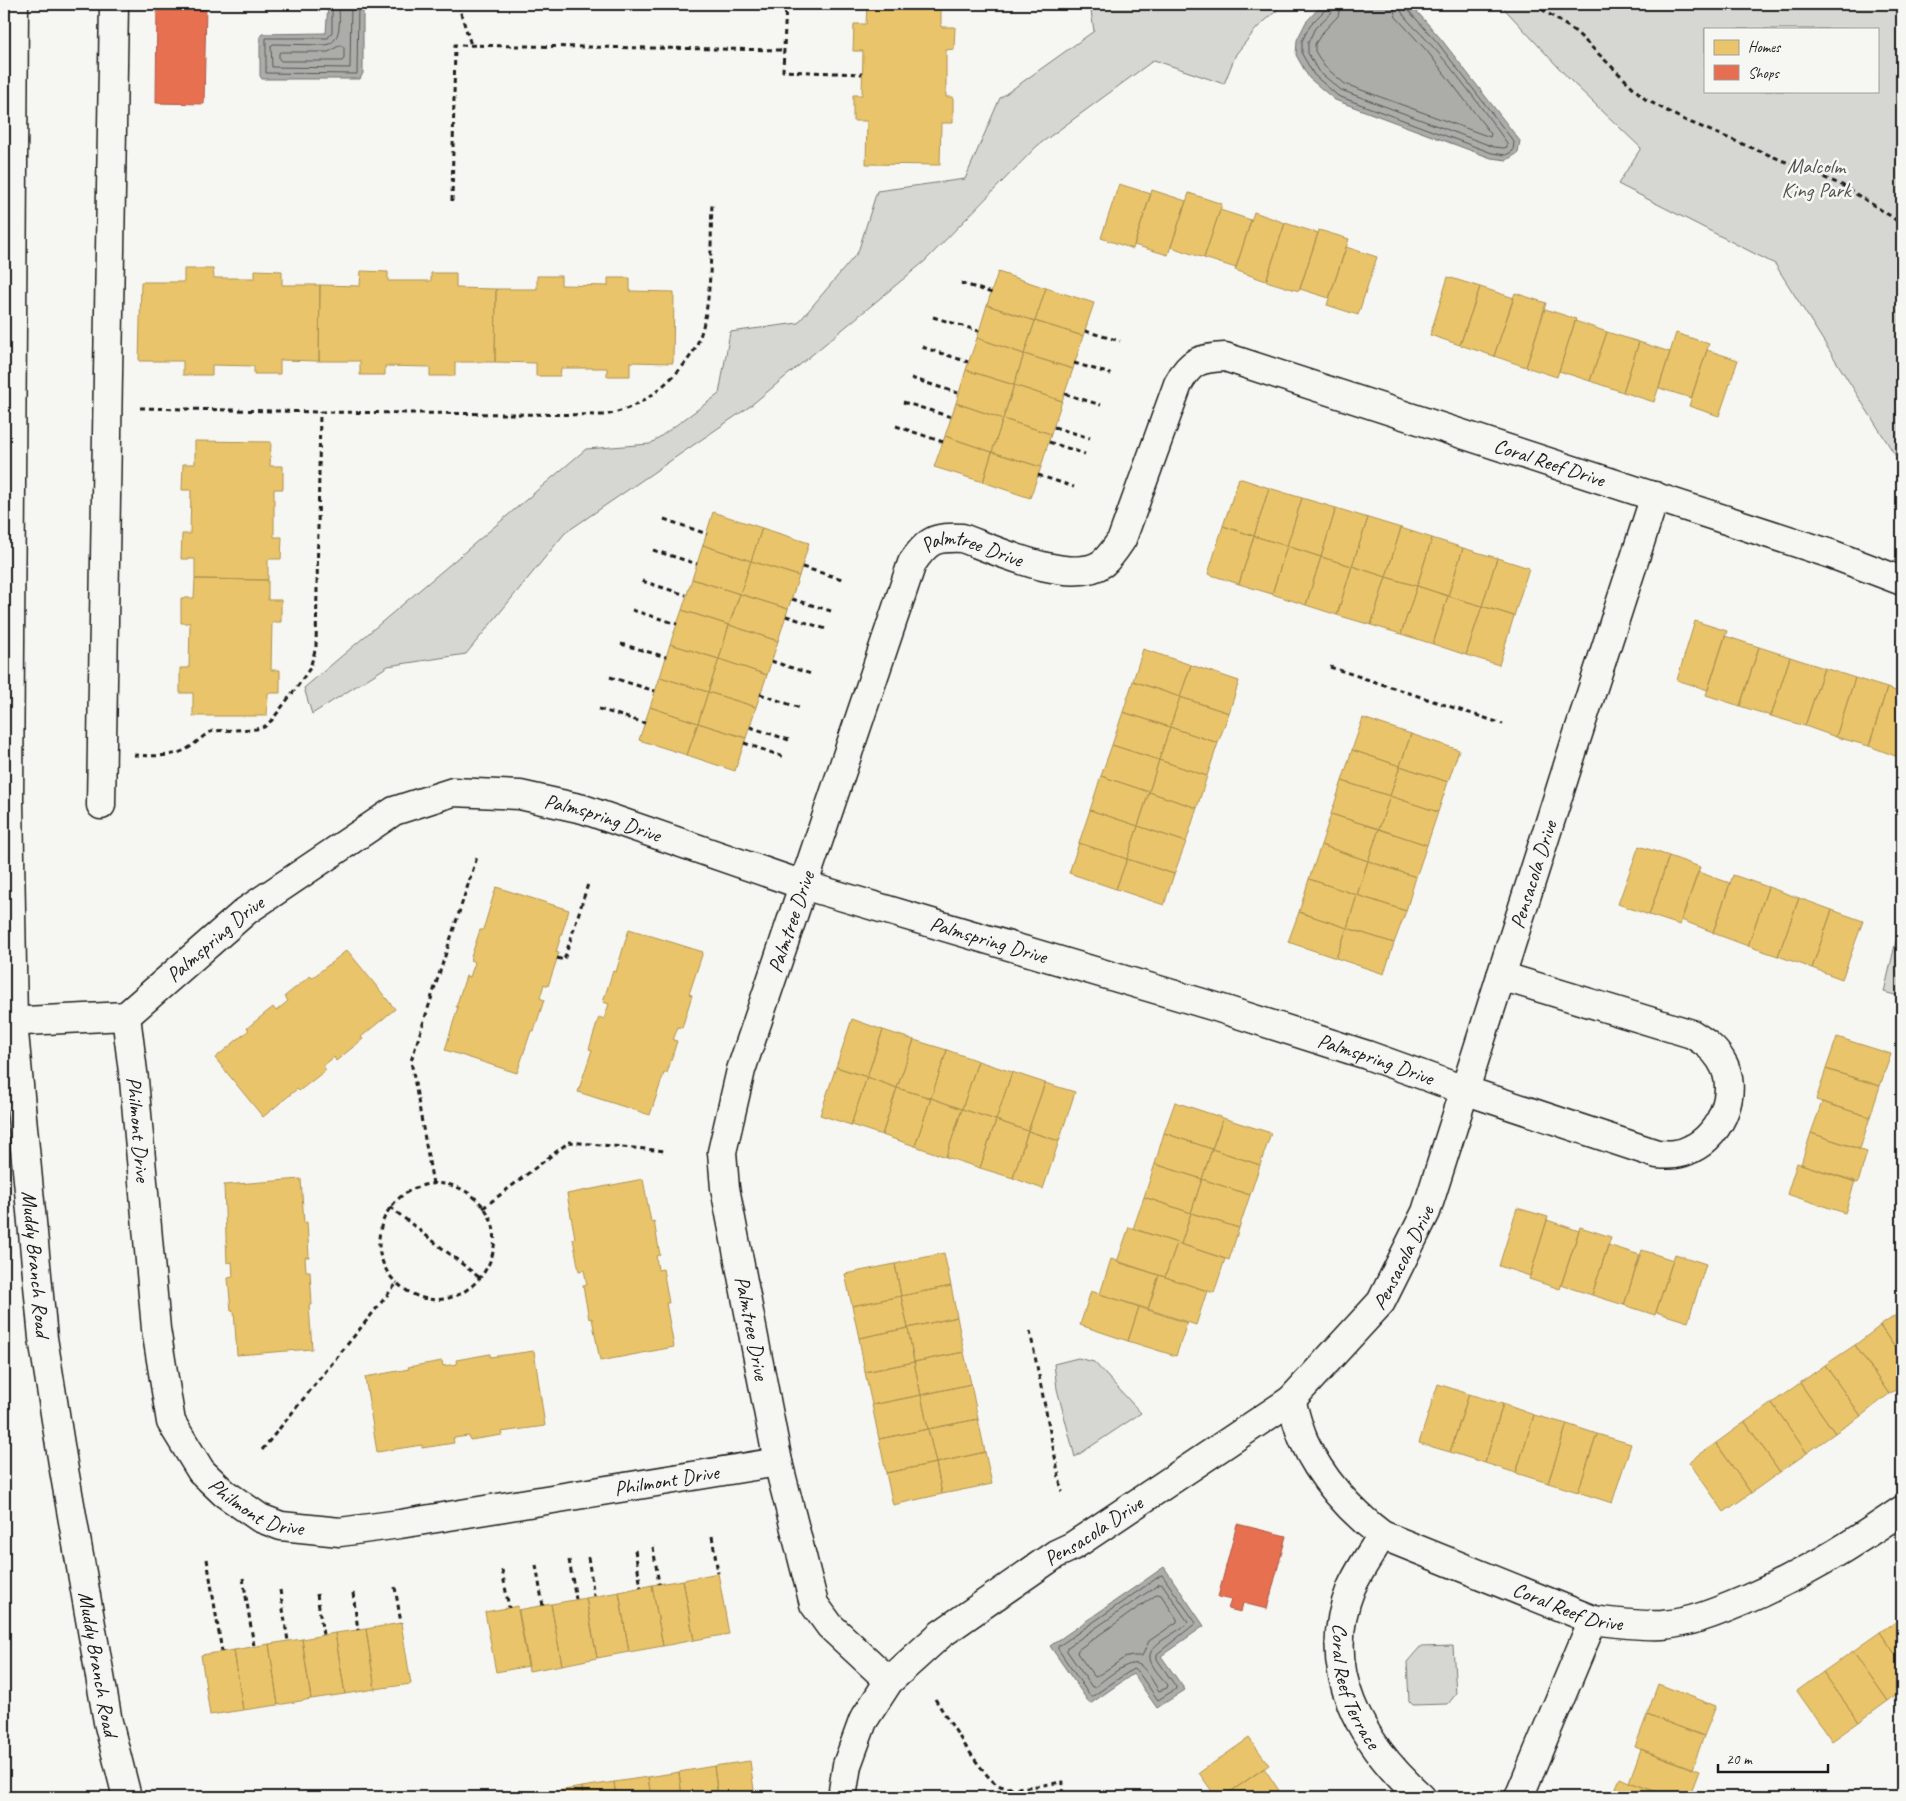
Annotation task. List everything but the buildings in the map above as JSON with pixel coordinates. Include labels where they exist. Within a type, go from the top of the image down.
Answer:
[{"type":"street","name":"Muddy Branch Road","points":[[14,4],[8,1022],[42,1338],[62,1464],[107,1712],[127,1797]]},
{"type":"street","points":[[101,805],[114,4]]},
{"type":"street","name":"Coral Reef Drive","points":[[1194,362],[1210,357],[1225,357],[1831,554],[1902,581]]},
{"type":"street","name":"Palmtree Drive","points":[[889,1681],[830,1626],[814,1604],[778,1462],[725,1188],[722,1152],[741,1070],[912,563],[921,550],[933,540],[962,538],[1052,570],[1070,572],[1087,570],[1101,564],[1114,552],[1122,539],[1178,384],[1184,372],[1194,362]]},
{"type":"street","name":"Pensacola Drive","points":[[842,1797],[847,1765],[863,1722],[889,1681],[941,1634],[1056,1554],[1073,1546],[1292,1400],[1381,1302],[1426,1212],[1655,496]]},
{"type":"street","name":"Palmspring Drive","points":[[126,1016],[246,910],[394,811],[453,792],[520,795],[583,809],[803,885],[1216,1007],[1367,1055],[1464,1090],[1657,1154],[1676,1155],[1693,1149],[1708,1137],[1720,1122],[1729,1095],[1728,1078],[1722,1060],[1708,1045],[1692,1034],[1501,976]]},
{"type":"street","points":[[8,1022],[126,1016]]},
{"type":"street","name":"Philmont Drive","points":[[126,1016],[134,1080],[156,1329],[171,1422],[201,1471],[224,1494],[260,1518],[281,1526],[340,1532],[778,1462]]},
{"type":"street","name":"Coral Reef Drive","points":[[1292,1400],[1304,1441],[1322,1472],[1359,1518],[1382,1535],[1593,1620],[1626,1624],[1663,1625],[1696,1619],[1781,1584],[1845,1549],[1902,1510]]},
{"type":"street","name":"Coral Reef Terrace","points":[[1382,1535],[1352,1587],[1343,1615],[1340,1652],[1344,1685],[1356,1716],[1373,1743],[1398,1777],[1421,1797]]},
{"type":"street","points":[[1519,1797],[1593,1620]]},
{"type":"path","points":[[458,4],[471,45]]},
{"type":"path","points":[[786,4],[783,71],[862,74]]},
{"type":"path","points":[[1534,4],[1576,32],[1645,99],[1682,119],[1842,185],[1902,225]]},
{"type":"path","points":[[452,201],[455,45],[784,50]]},
{"type":"path","points":[[107,407],[320,412],[605,415],[623,411],[643,401],[661,388],[678,372],[694,351],[702,329],[709,288],[712,204]]},
{"type":"path","points":[[961,283],[992,293]]},
{"type":"path","points":[[932,317],[979,331]]},
{"type":"path","points":[[1085,331],[1120,341]]},
{"type":"path","points":[[922,347],[968,362]]},
{"type":"path","points":[[1074,363],[1110,374]]},
{"type":"path","points":[[911,378],[958,393]]},
{"type":"path","points":[[1065,394],[1101,405]]},
{"type":"path","points":[[904,402],[951,417]]},
{"type":"path","points":[[102,755],[153,756],[180,753],[213,730],[256,729],[264,727],[282,708],[310,668],[316,647],[320,412]]},
{"type":"path","points":[[896,426],[943,442]]},
{"type":"path","points":[[1054,427],[1090,438]]},
{"type":"path","points":[[1049,442],[1085,454]]},
{"type":"path","points":[[1038,476],[1074,487]]},
{"type":"path","points":[[664,518],[707,534]]},
{"type":"path","points":[[653,550],[697,564]]},
{"type":"path","points":[[802,567],[842,579]]},
{"type":"path","points":[[642,581],[686,595]]},
{"type":"path","points":[[792,599],[831,611]]},
{"type":"path","points":[[632,610],[677,624]]},
{"type":"path","points":[[786,616],[826,628]]},
{"type":"path","points":[[621,644],[666,657]]},
{"type":"path","points":[[771,662],[810,674]]},
{"type":"path","points":[[1330,667],[1502,724]]},
{"type":"path","points":[[610,677],[655,691]]},
{"type":"path","points":[[760,694],[800,708]]},
{"type":"path","points":[[599,709],[645,723]]},
{"type":"path","points":[[750,727],[789,740]]},
{"type":"path","points":[[744,744],[784,757]]},
{"type":"path","points":[[433,1184],[411,1061],[477,857]]},
{"type":"path","points":[[557,958],[564,960],[588,884]]},
{"type":"path","points":[[483,1208],[569,1142],[666,1151]]},
{"type":"path","points":[[433,1184],[459,1188],[475,1198],[487,1214],[494,1231],[494,1250],[488,1269],[476,1284],[460,1294],[442,1299],[422,1298],[405,1290],[391,1278],[382,1261],[378,1242],[381,1223],[390,1206],[404,1194],[422,1185],[433,1184]]},
{"type":"path","points":[[390,1206],[480,1278]]},
{"type":"path","points":[[262,1450],[397,1283]]},
{"type":"path","points":[[1030,1331],[1062,1492]]},
{"type":"path","points":[[712,1536],[718,1573]]},
{"type":"path","points":[[653,1547],[659,1584]]},
{"type":"path","points":[[635,1550],[641,1588]]},
{"type":"path","points":[[588,1557],[594,1596]]},
{"type":"path","points":[[207,1559],[222,1652]]},
{"type":"path","points":[[569,1560],[576,1599]]},
{"type":"path","points":[[536,1564],[543,1606]]},
{"type":"path","points":[[502,1570],[509,1608]]},
{"type":"path","points":[[243,1578],[254,1646]]},
{"type":"path","points":[[395,1587],[401,1623]]},
{"type":"path","points":[[280,1590],[288,1641]]},
{"type":"path","points":[[353,1593],[358,1630]]},
{"type":"path","points":[[317,1594],[323,1635]]},
{"type":"path","points":[[935,1699],[987,1775],[1000,1786],[1016,1788],[1063,1782],[1062,1794]]},
{"type":"green space","points":[[1090,4],[1284,4],[1257,28],[1236,54],[1224,84],[1154,60],[1037,146],[925,261],[749,407],[565,533],[466,654],[388,666],[312,714],[304,688],[586,449],[650,444],[719,394],[730,332],[798,323],[858,252],[877,191],[965,179],[1000,98],[1094,31]]},
{"type":"green space","name":"Malcolm King Park","points":[[1500,4],[1902,4],[1902,466],[1775,264],[1618,184],[1641,148],[1571,81]]},
{"type":"green space","points":[[1902,915],[1902,997],[1884,992]]},
{"type":"green space","points":[[1078,1358],[1094,1362],[1141,1413],[1075,1457],[1057,1389],[1054,1364]]},
{"type":"green space","points":[[1453,1646],[1456,1694],[1448,1704],[1413,1705],[1409,1701],[1407,1662],[1420,1647]]},
{"type":"water","points":[[328,4],[363,4],[363,73],[360,79],[262,79],[260,76],[260,37],[262,34],[326,33]]},
{"type":"water","points":[[1327,4],[1406,4],[1412,6],[1441,39],[1520,141],[1518,153],[1507,160],[1491,158],[1335,100],[1309,78],[1296,55],[1297,40],[1306,22],[1320,7]]},
{"type":"water","points":[[1164,1567],[1204,1626],[1161,1656],[1185,1690],[1157,1708],[1133,1674],[1090,1704],[1050,1646]]}]
